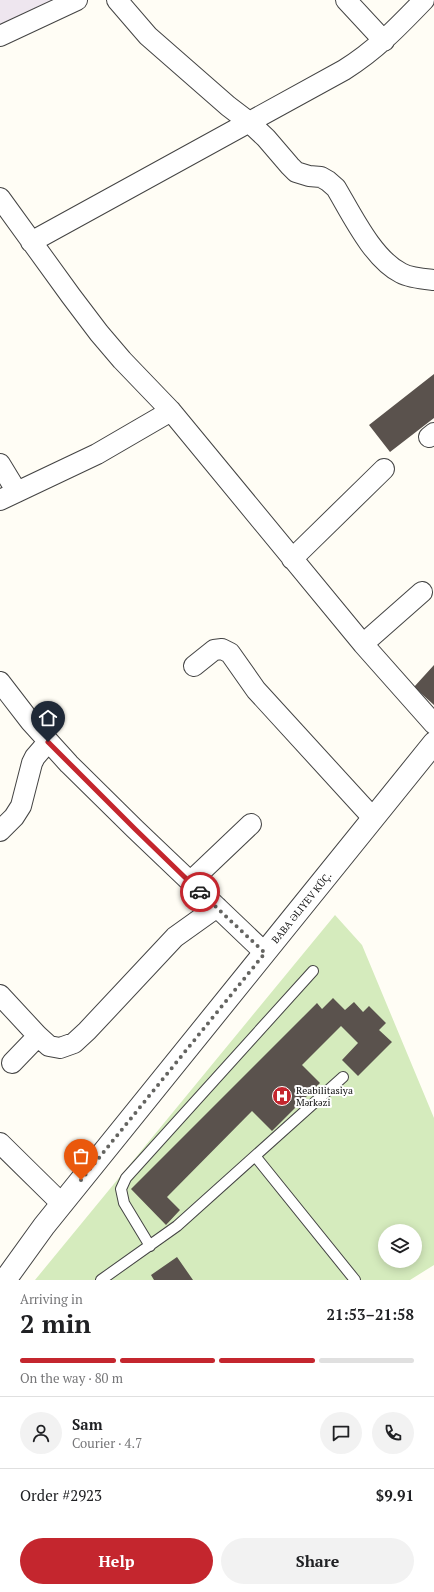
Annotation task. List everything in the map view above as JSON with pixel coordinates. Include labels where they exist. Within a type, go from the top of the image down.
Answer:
[{"type":"street","points":[[0,36],[77,0]]},
{"type":"street","points":[[116,0],[148,36],[228,106],[249,122],[266,138],[296,172],[308,176],[321,177],[336,188],[373,248],[388,266],[402,274],[434,280]]},
{"type":"street","points":[[346,0],[384,41]]},
{"type":"street","points":[[31,242],[344,70],[363,58],[384,41],[425,0],[434,14]]},
{"type":"street","points":[[0,198],[99,333],[122,360],[171,411],[292,559],[434,724]]},
{"type":"street","points":[[0,464],[8,496],[98,454],[171,411]]},
{"type":"street","points":[[292,559],[384,469]]},
{"type":"street","points":[[364,644],[422,592]]},
{"type":"street","points":[[194,666],[214,650],[222,649],[230,653],[256,690],[373,818]]},
{"type":"street","points":[[0,682],[48,742],[135,829],[265,953]]},
{"type":"street","points":[[0,832],[14,817],[21,806],[32,763],[35,757],[48,742]]},
{"type":"street","name":"BABA ƏLIYEV KÜÇ.","points":[[5,1280],[62,1204],[434,743]]},
{"type":"street","points":[[190,882],[251,824]]},
{"type":"street","points":[[0,995],[49,1046],[60,1048],[74,1044],[175,937],[217,907]]},
{"type":"street","points":[[12,1063],[38,1036]]},
{"type":"street","points":[[2,1150],[62,1204]]},
{"type":"lane","points":[[150,1246],[124,1203],[121,1189],[126,1178],[312,971]]},
{"type":"lane","points":[[101,1280],[176,1226],[343,1077]]},
{"type":"lane","points":[[254,1156],[354,1280]]},
{"type":"shaded area","points":[[0,0],[52,0],[0,24]]},
{"type":"green space","points":[[335,915],[362,945],[434,1118],[434,1265],[410,1280],[35,1280]]},
{"type":"building","points":[[434,374],[434,418],[390,452],[369,425]]},
{"type":"building","points":[[434,665],[434,705],[414,687]]},
{"type":"building","points":[[333,998],[345,1010],[354,1002],[363,1012],[369,1006],[386,1023],[379,1030],[392,1042],[358,1076],[342,1060],[358,1043],[341,1026],[302,1065],[320,1083],[272,1131],[252,1111],[167,1197],[180,1210],[166,1225],[131,1189],[317,1003],[322,1009]]},
{"type":"building","points":[[177,1257],[193,1280],[154,1280],[151,1275]]},
{"type":"way so far","points":[[81,1180],[265,953],[200,892]]},
{"type":"place","name":"Reabilitasiya Mərkəzi","points":[[282,1096]]},
{"type":"route","points":[[48,742],[200,892]]}]
